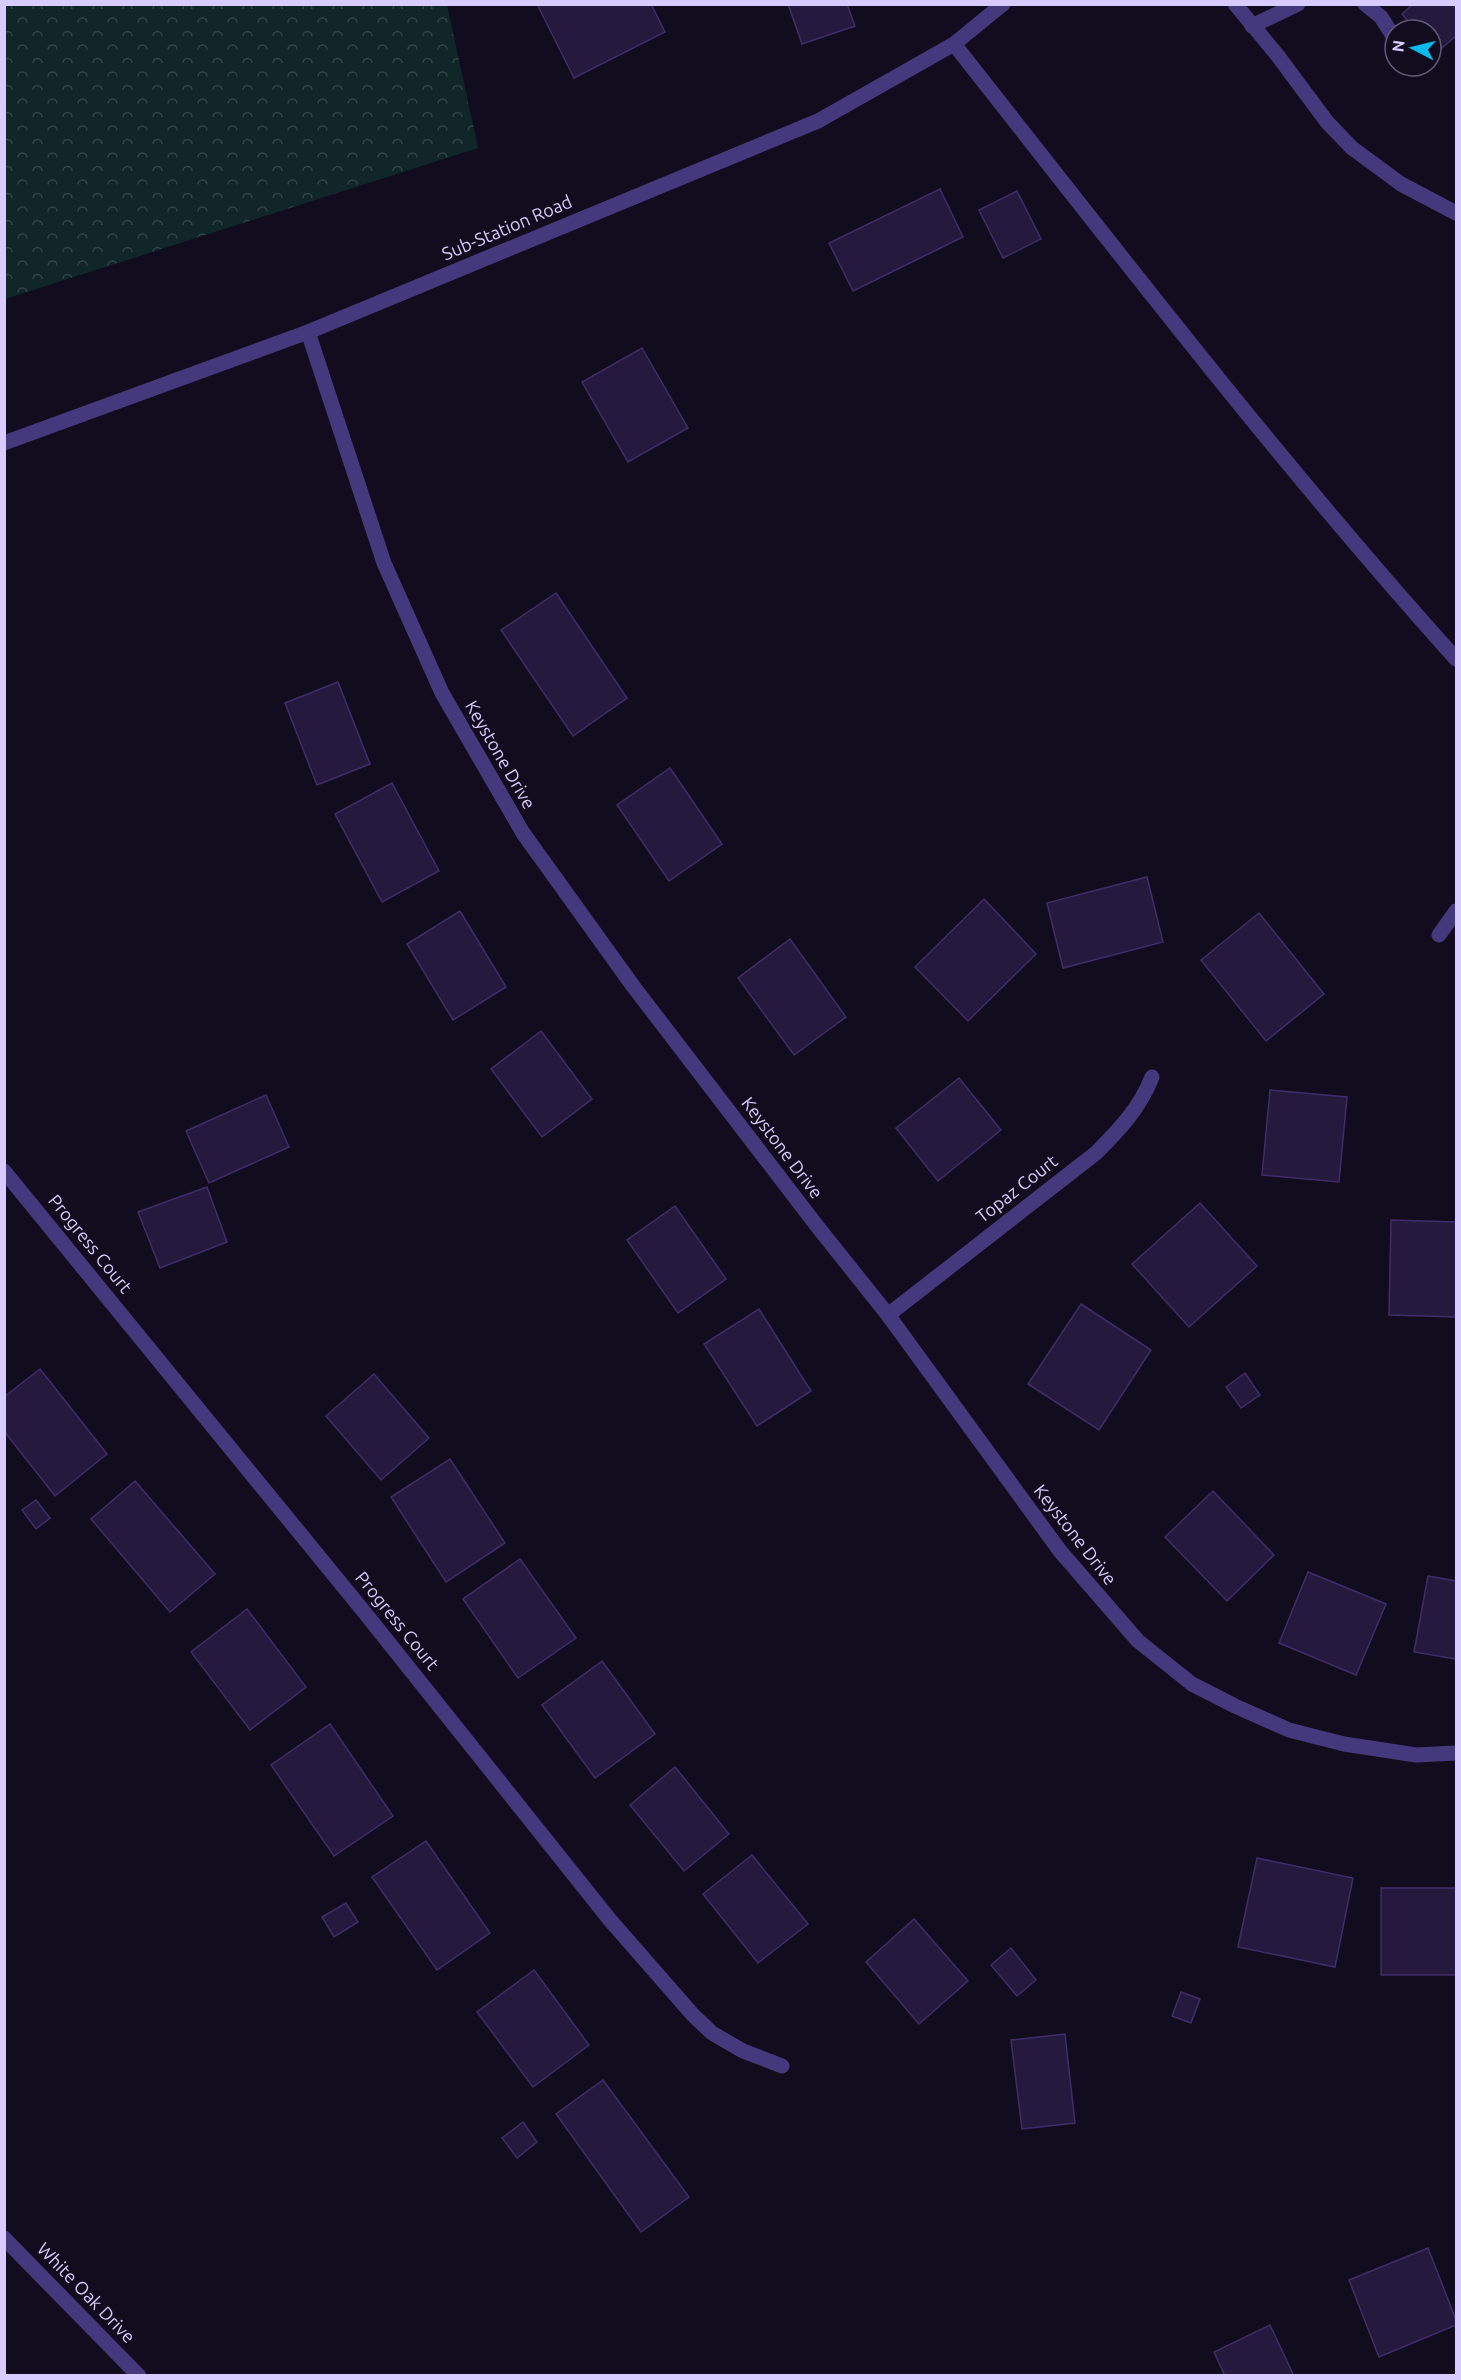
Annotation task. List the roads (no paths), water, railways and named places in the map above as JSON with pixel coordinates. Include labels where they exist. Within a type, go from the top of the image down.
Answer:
[{"type":"street","name":"Sub-Station Road","points":[[4,443],[308,332],[818,121],[954,44],[1003,4]]},
{"type":"street","points":[[1235,4],[1327,122],[1352,148],[1401,184],[1456,213]]},
{"type":"street","points":[[1252,26],[1298,4]]},
{"type":"street","points":[[1365,4],[1383,20]]},
{"type":"street","points":[[954,44],[1214,373],[1456,659]]},
{"type":"street","name":"Keystone Drive","points":[[308,332],[384,563],[442,693],[523,833],[633,986],[888,1315],[1060,1551],[1138,1641],[1192,1684],[1235,1706],[1289,1730],[1333,1741],[1416,1755],[1456,1753]]},
{"type":"street","points":[[1439,935],[1456,910]]},
{"type":"street","name":"Topaz Court","points":[[888,1315],[1096,1153],[1124,1124],[1146,1093],[1152,1077]]},
{"type":"street","name":"Progress Court","points":[[4,1171],[365,1613],[610,1920],[693,2015],[712,2033],[743,2051],[782,2066]]},
{"type":"street","name":"White Oak Drive","points":[[4,2238],[139,2376]]}]
